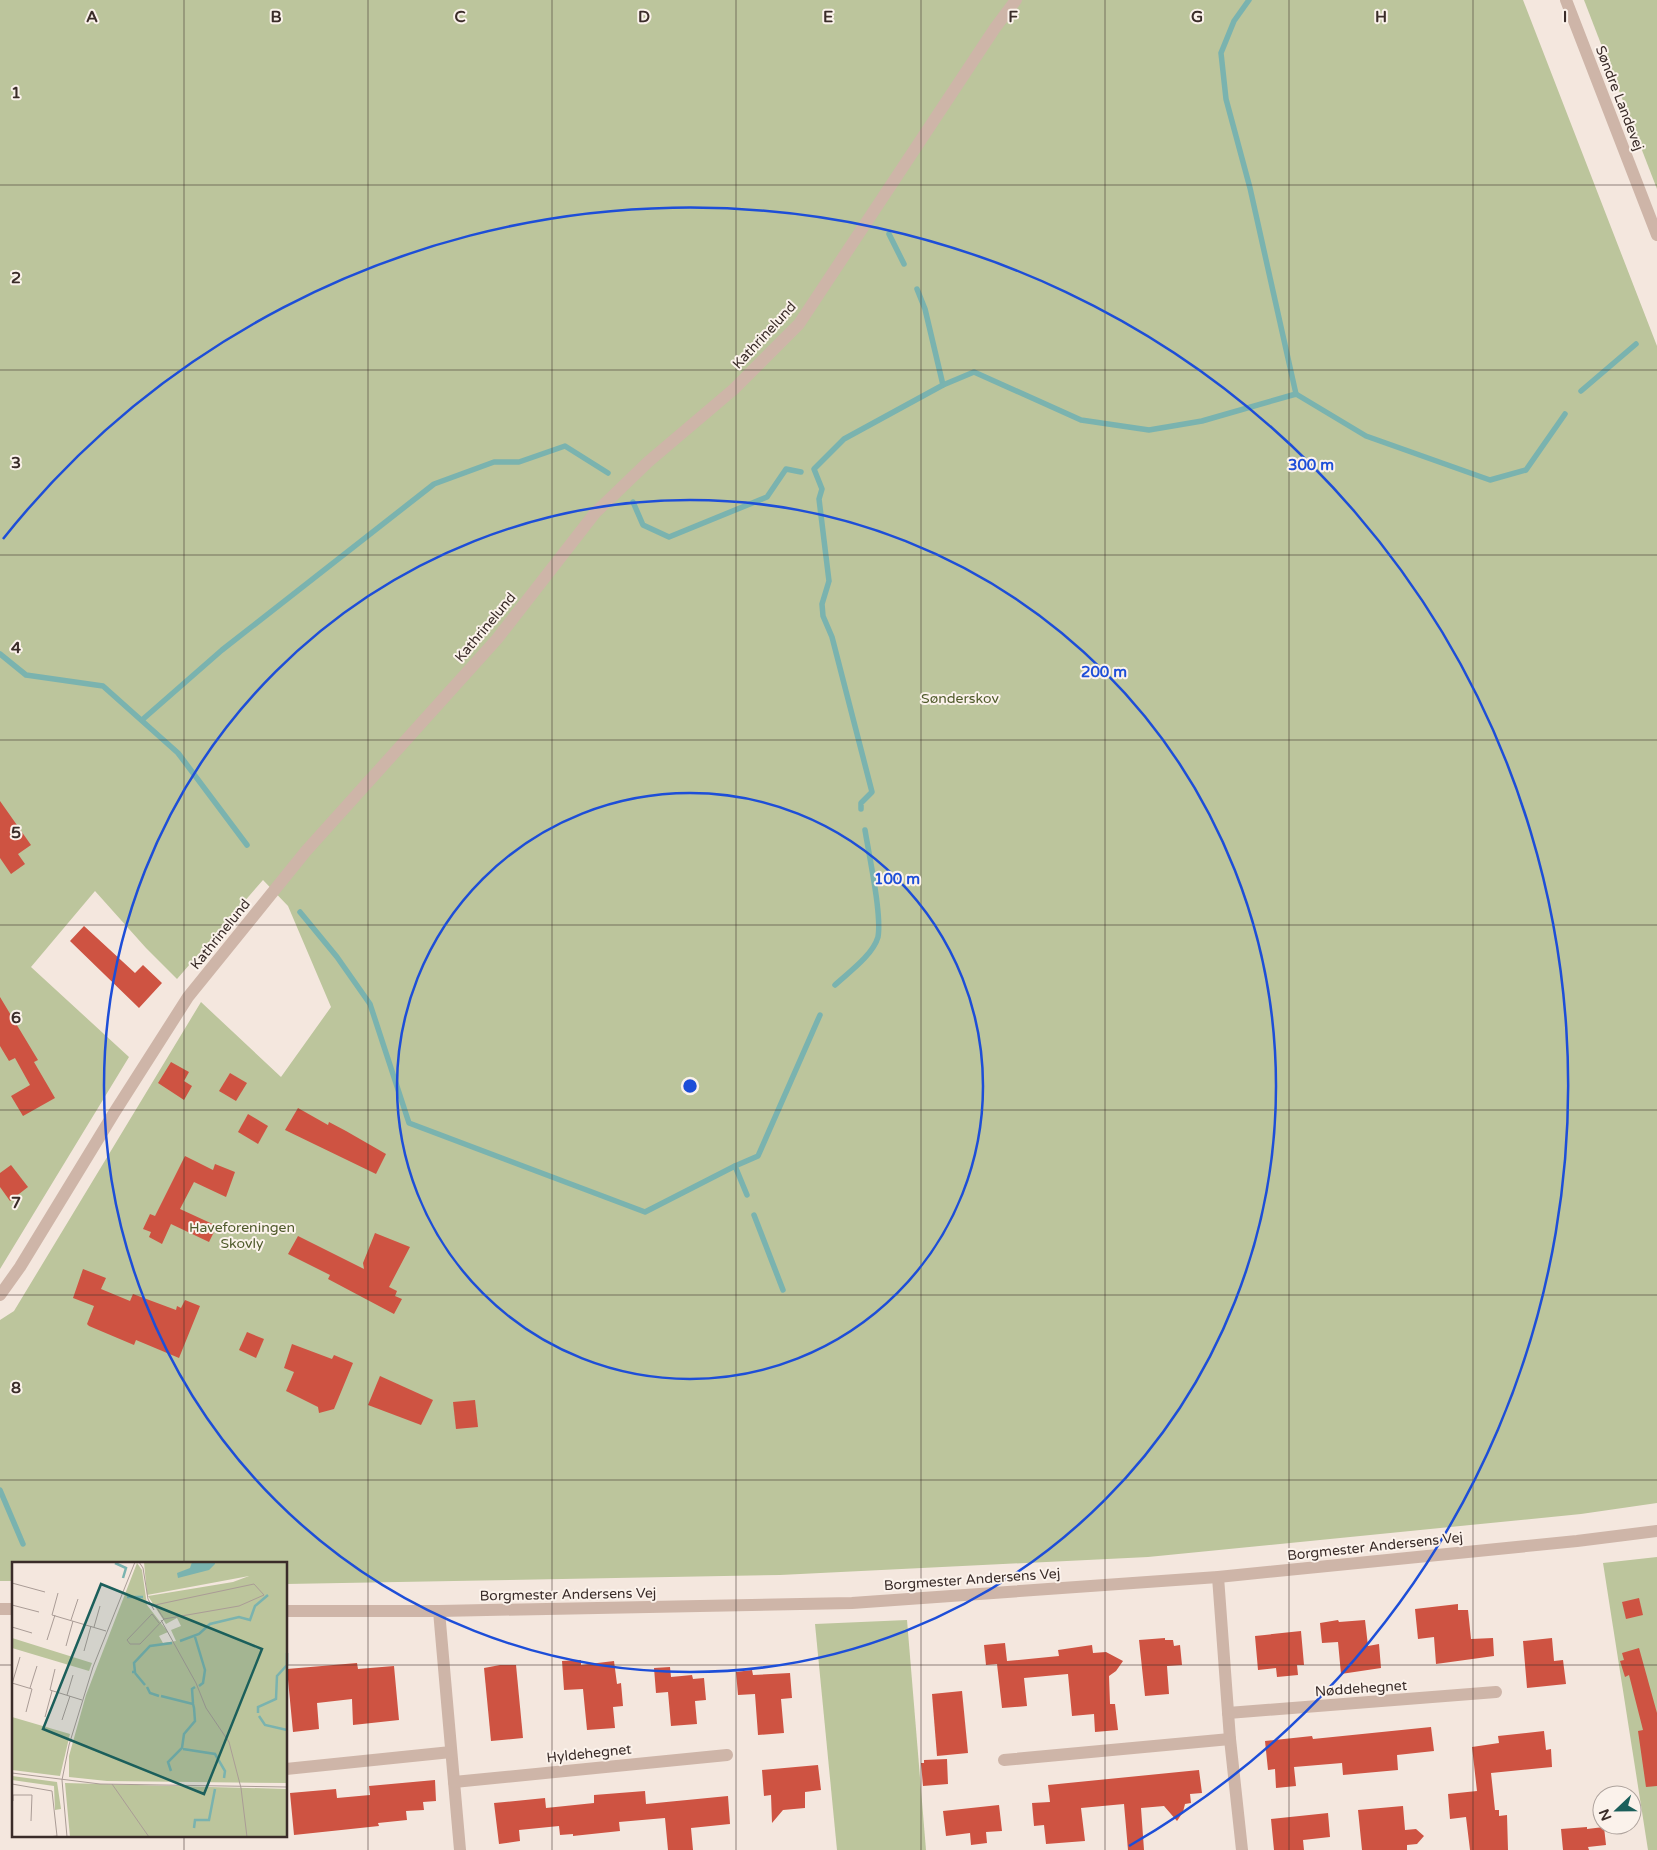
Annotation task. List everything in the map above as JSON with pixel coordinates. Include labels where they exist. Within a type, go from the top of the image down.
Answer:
[{"type":"street","name":"Kathrinelund","points":[[0,1295],[20,1267],[114,1112],[188,997],[306,851],[497,638],[595,513],[648,462],[734,389],[799,324],[995,28],[1016,0]]},
{"type":"street","name":"Søndre Landevej","points":[[1566,0],[1657,235]]},
{"type":"street","name":"Borgmester Andersens Vej","points":[[288,1612],[852,1603],[1218,1576],[1577,1541],[1657,1530]]},
{"type":"street","points":[[1218,1576],[1230,1739],[1242,1850]]},
{"type":"street","points":[[439,1611],[460,1850]]},
{"type":"street","name":"Nøddehegnet","points":[[1228,1713],[1496,1692]]},
{"type":"street","points":[[1004,1760],[1230,1739]]},
{"type":"street","points":[[288,1769],[451,1752]]},
{"type":"street","name":"Hyldehegnet","points":[[454,1782],[727,1755]]},
{"type":"green space","name":"Sønderskov","points":[[0,0],[1523,0],[1657,346],[1657,1503],[1581,1514],[1148,1557],[780,1575],[288,1584],[288,1562],[12,1562],[12,1581],[0,1581],[0,1320],[14,1311],[201,1002],[281,1077],[331,1007],[288,906],[263,880],[177,979],[146,948],[95,891],[31,967],[129,1057],[0,1269]]},
{"type":"green space","points":[[1584,0],[1657,0],[1657,189]]},
{"type":"green space","points":[[1657,1557],[1657,1850],[1648,1850],[1642,1812],[1642,1785],[1638,1785],[1603,1563]]},
{"type":"green space","points":[[907,1620],[926,1850],[837,1850],[815,1624]]},
{"type":"building","points":[[0,801],[31,845],[18,854],[25,864],[11,874],[0,858]]},
{"type":"building","points":[[84,926],[135,973],[143,965],[162,983],[139,1008],[70,941]]},
{"type":"building","points":[[0,997],[38,1060],[34,1062],[55,1098],[23,1116],[11,1096],[30,1085],[15,1058],[9,1061],[0,1046]]},
{"type":"building","points":[[171,1062],[189,1072],[184,1081],[192,1086],[184,1100],[158,1083]]},
{"type":"building","points":[[230,1073],[247,1083],[236,1101],[219,1091]]},
{"type":"building","points":[[298,1108],[328,1125],[329,1122],[386,1154],[376,1174],[285,1130]]},
{"type":"building","points":[[248,1114],[268,1126],[258,1144],[238,1132]]},
{"type":"building","points":[[185,1156],[213,1170],[215,1164],[235,1172],[226,1197],[194,1182],[180,1209],[217,1226],[209,1242],[171,1224],[162,1244],[149,1237],[151,1232],[143,1229],[150,1214],[155,1216]]},
{"type":"building","points":[[11,1165],[28,1187],[10,1201],[0,1187],[0,1173]]},
{"type":"building","points":[[375,1233],[410,1247],[389,1287],[397,1291],[395,1296],[402,1299],[394,1314],[328,1279],[330,1275],[288,1254],[298,1236],[364,1269],[363,1263]]},
{"type":"building","points":[[83,1269],[106,1278],[101,1289],[130,1301],[133,1294],[176,1310],[177,1306],[181,1308],[185,1300],[200,1306],[179,1358],[136,1340],[134,1345],[89,1326],[87,1324],[94,1306],[73,1298]]},
{"type":"building","points":[[247,1332],[264,1339],[256,1358],[239,1350]]},
{"type":"building","points":[[292,1344],[332,1359],[334,1355],[353,1363],[334,1409],[319,1413],[318,1407],[286,1391],[294,1372],[284,1368]]},
{"type":"building","points":[[380,1376],[433,1400],[421,1425],[368,1405]]},
{"type":"building","points":[[475,1400],[478,1427],[456,1429],[453,1402]]},
{"type":"building","points":[[1639,1598],[1643,1615],[1626,1619],[1622,1602]]},
{"type":"building","points":[[1458,1604],[1458,1610],[1468,1610],[1471,1639],[1493,1638],[1494,1656],[1436,1664],[1434,1637],[1418,1639],[1415,1609]]},
{"type":"building","points":[[1338,1620],[1339,1622],[1365,1620],[1368,1646],[1379,1644],[1381,1668],[1341,1674],[1338,1642],[1322,1643],[1320,1623]]},
{"type":"building","points":[[1301,1631],[1304,1665],[1297,1665],[1298,1675],[1277,1677],[1276,1668],[1258,1670],[1255,1636]]},
{"type":"building","points":[[1165,1638],[1165,1640],[1173,1640],[1174,1646],[1180,1645],[1182,1665],[1167,1666],[1169,1694],[1145,1696],[1139,1640]]},
{"type":"building","points":[[1552,1638],[1554,1661],[1563,1660],[1566,1684],[1527,1688],[1523,1641]]},
{"type":"building","points":[[1005,1643],[1007,1661],[1059,1656],[1058,1650],[1092,1645],[1093,1653],[1106,1652],[1123,1661],[1116,1671],[1109,1676],[1110,1704],[1115,1704],[1118,1730],[1095,1732],[1094,1714],[1072,1716],[1068,1674],[1024,1678],[1027,1706],[1002,1708],[997,1664],[986,1665],[984,1645]]},
{"type":"building","points":[[1639,1648],[1657,1713],[1657,1786],[1646,1787],[1638,1731],[1643,1730],[1629,1675],[1625,1677],[1620,1661],[1624,1660],[1622,1653]]},
{"type":"building","points":[[581,1660],[581,1665],[614,1661],[617,1684],[621,1683],[623,1706],[613,1707],[615,1728],[587,1730],[583,1689],[564,1690],[562,1661]]},
{"type":"building","points":[[357,1663],[358,1669],[394,1666],[399,1720],[353,1725],[352,1699],[317,1703],[319,1729],[293,1732],[288,1669]]},
{"type":"building","points":[[516,1665],[523,1738],[491,1741],[484,1668]]},
{"type":"building","points":[[670,1667],[671,1677],[692,1675],[693,1679],[704,1678],[706,1700],[695,1701],[697,1724],[671,1726],[668,1692],[656,1693],[654,1668]]},
{"type":"building","points":[[752,1670],[753,1675],[790,1673],[792,1698],[781,1699],[784,1733],[758,1735],[755,1694],[738,1695],[736,1672]]},
{"type":"building","points":[[962,1691],[968,1753],[937,1756],[932,1694]]},
{"type":"building","points":[[1431,1727],[1434,1751],[1397,1755],[1398,1770],[1343,1775],[1342,1763],[1294,1767],[1296,1786],[1276,1788],[1275,1769],[1268,1770],[1265,1741],[1312,1736],[1313,1739]]},
{"type":"building","points":[[1544,1731],[1546,1750],[1551,1749],[1552,1767],[1491,1773],[1495,1810],[1499,1810],[1499,1816],[1507,1815],[1508,1850],[1470,1850],[1466,1817],[1450,1819],[1448,1794],[1477,1791],[1472,1747],[1499,1743],[1498,1736]]},
{"type":"building","points":[[947,1759],[948,1784],[923,1786],[921,1763],[924,1763],[924,1760]]},
{"type":"building","points":[[818,1765],[821,1790],[805,1792],[805,1808],[783,1810],[772,1823],[771,1795],[764,1796],[762,1770]]},
{"type":"building","points":[[1199,1770],[1202,1793],[1190,1794],[1191,1803],[1185,1804],[1183,1812],[1177,1821],[1164,1806],[1141,1808],[1144,1850],[1128,1850],[1124,1804],[1081,1808],[1085,1841],[1046,1844],[1044,1825],[1034,1826],[1032,1803],[1050,1802],[1048,1785]]},
{"type":"building","points":[[435,1780],[436,1801],[423,1802],[424,1810],[406,1811],[407,1820],[378,1823],[379,1826],[294,1835],[290,1793],[336,1789],[337,1798],[370,1795],[369,1786]]},
{"type":"building","points":[[645,1791],[646,1804],[728,1796],[730,1824],[691,1828],[693,1850],[668,1850],[665,1818],[619,1822],[620,1831],[573,1836],[573,1834],[560,1835],[559,1826],[519,1830],[520,1841],[499,1844],[494,1803],[545,1798],[546,1808],[594,1803],[594,1795]]},
{"type":"building","points":[[999,1805],[1002,1831],[986,1832],[987,1843],[971,1845],[970,1833],[946,1836],[943,1811]]},
{"type":"building","points":[[1403,1806],[1405,1830],[1416,1829],[1424,1836],[1417,1844],[1407,1845],[1407,1850],[1362,1850],[1358,1810]]},
{"type":"building","points":[[1328,1813],[1330,1837],[1303,1840],[1304,1850],[1274,1850],[1271,1819]]},
{"type":"building","points":[[1587,1827],[1587,1829],[1592,1828],[1592,1835],[1605,1835],[1606,1845],[1588,1847],[1589,1850],[1563,1850],[1561,1829]]},
{"type":"waterway","points":[[1249,0],[1234,21],[1221,53],[1226,99],[1250,188],[1296,394]]},
{"type":"waterway","points":[[889,234],[904,264]]},
{"type":"waterway","points":[[917,289],[925,309],[943,385]]},
{"type":"waterway","points":[[1581,391],[1636,344]]},
{"type":"waterway","points":[[861,809],[861,803],[872,792],[832,637],[823,616],[822,604],[829,581],[819,499],[822,489],[814,469],[844,439],[943,385],[974,372],[1081,420],[1149,430],[1202,421],[1296,394],[1366,436],[1490,480],[1526,470],[1565,414]]},
{"type":"waterway","points":[[142,720],[222,650],[434,484],[494,462],[519,462],[565,446],[608,473]]},
{"type":"waterway","points":[[633,502],[643,525],[669,537],[767,497],[786,469],[801,472]]},
{"type":"waterway","points":[[0,654],[26,675],[103,686],[178,753],[247,845]]},
{"type":"waterway","points":[[835,985],[866,957],[878,937],[877,900],[865,830]]},
{"type":"waterway","points":[[300,912],[337,957],[370,1004],[409,1123],[645,1212],[735,1166],[747,1195]]},
{"type":"waterway","points":[[735,1166],[758,1156],[820,1015]]},
{"type":"waterway","points":[[754,1215],[783,1290]]},
{"type":"waterway","points":[[0,1490],[23,1544]]},
{"type":"park label","name":"Haveforeningen Skovly","points":[[242,1236]]}]
